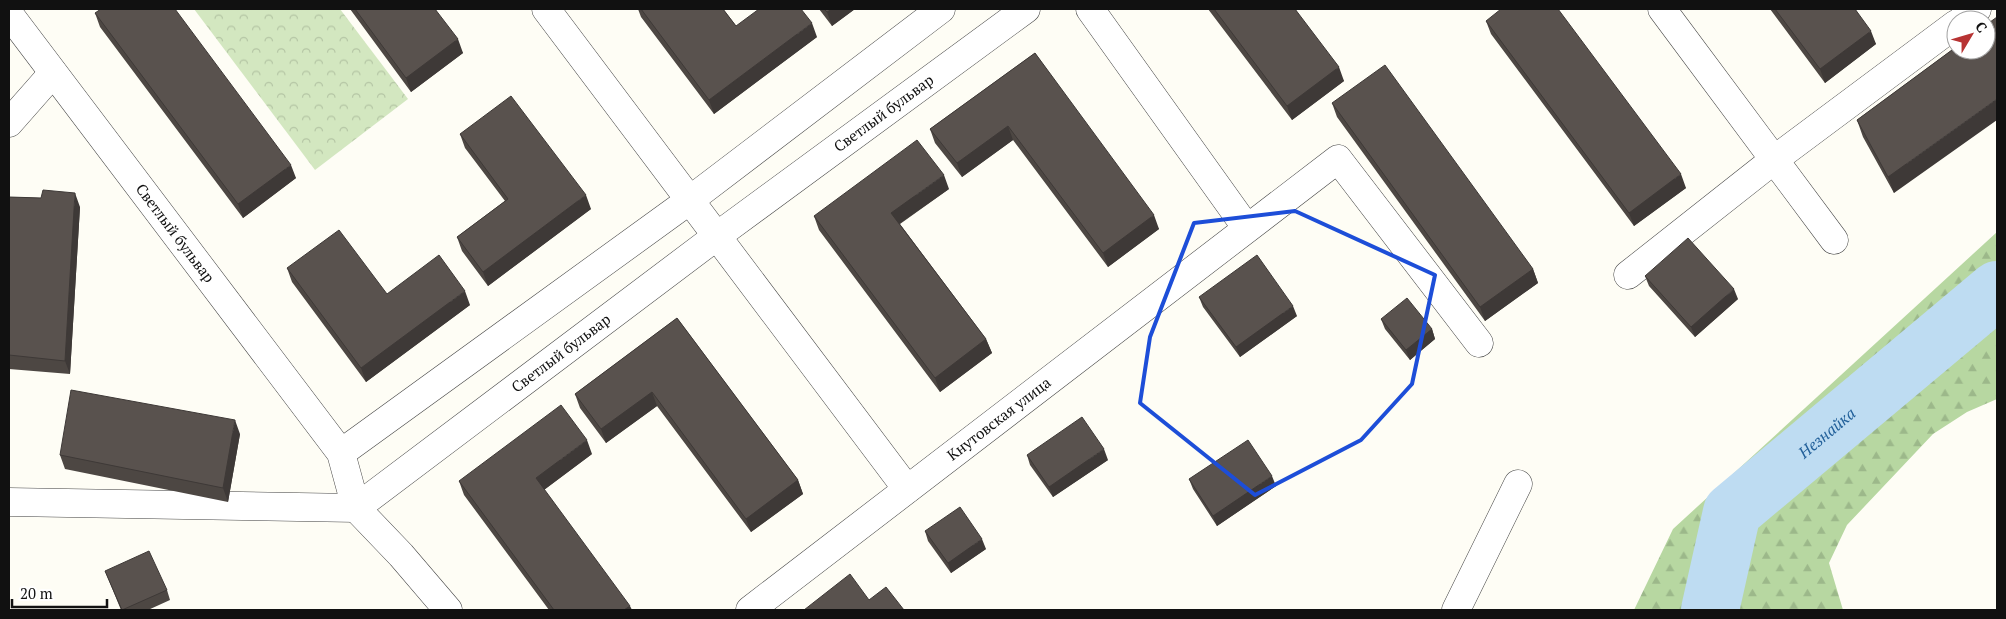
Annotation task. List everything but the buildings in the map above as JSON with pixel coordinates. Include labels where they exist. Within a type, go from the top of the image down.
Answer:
[{"type":"street","points":[[546,9],[906,489]]},
{"type":"street","points":[[340,453],[690,200],[941,9]]},
{"type":"street","name":"Светлый бульвар","points":[[356,508],[717,236],[1026,9]]},
{"type":"street","points":[[1090,9],[1246,227]]},
{"type":"street","points":[[1662,9],[1834,240]]},
{"type":"street","name":"Светлый бульвар","points":[[9,14],[340,453],[356,508],[402,555],[448,610]]},
{"type":"street","points":[[1628,274],[1775,160],[1946,32]]},
{"type":"street","points":[[9,123],[53,72]]},
{"type":"street","name":"Кнутовская улица","points":[[750,610],[1246,227],[1338,159],[1479,343]]},
{"type":"street","points":[[1456,610],[1518,484]]},
{"type":"street","points":[[9,502],[356,508]]},
{"type":"highlighted area","points":[[1295,211],[1435,275],[1412,384],[1361,440],[1255,495],[1140,403],[1150,337],[1194,223]]},
{"type":"green space","points":[[194,9],[340,9],[408,99],[315,170]]},
{"type":"green space","points":[[1997,232],[1997,399],[1967,412],[1933,434],[1847,525],[1829,563],[1843,610],[1634,610],[1673,529]]},
{"type":"waterway","name":"Незнайка","points":[[1710,610],[1732,512],[1997,290]]}]
